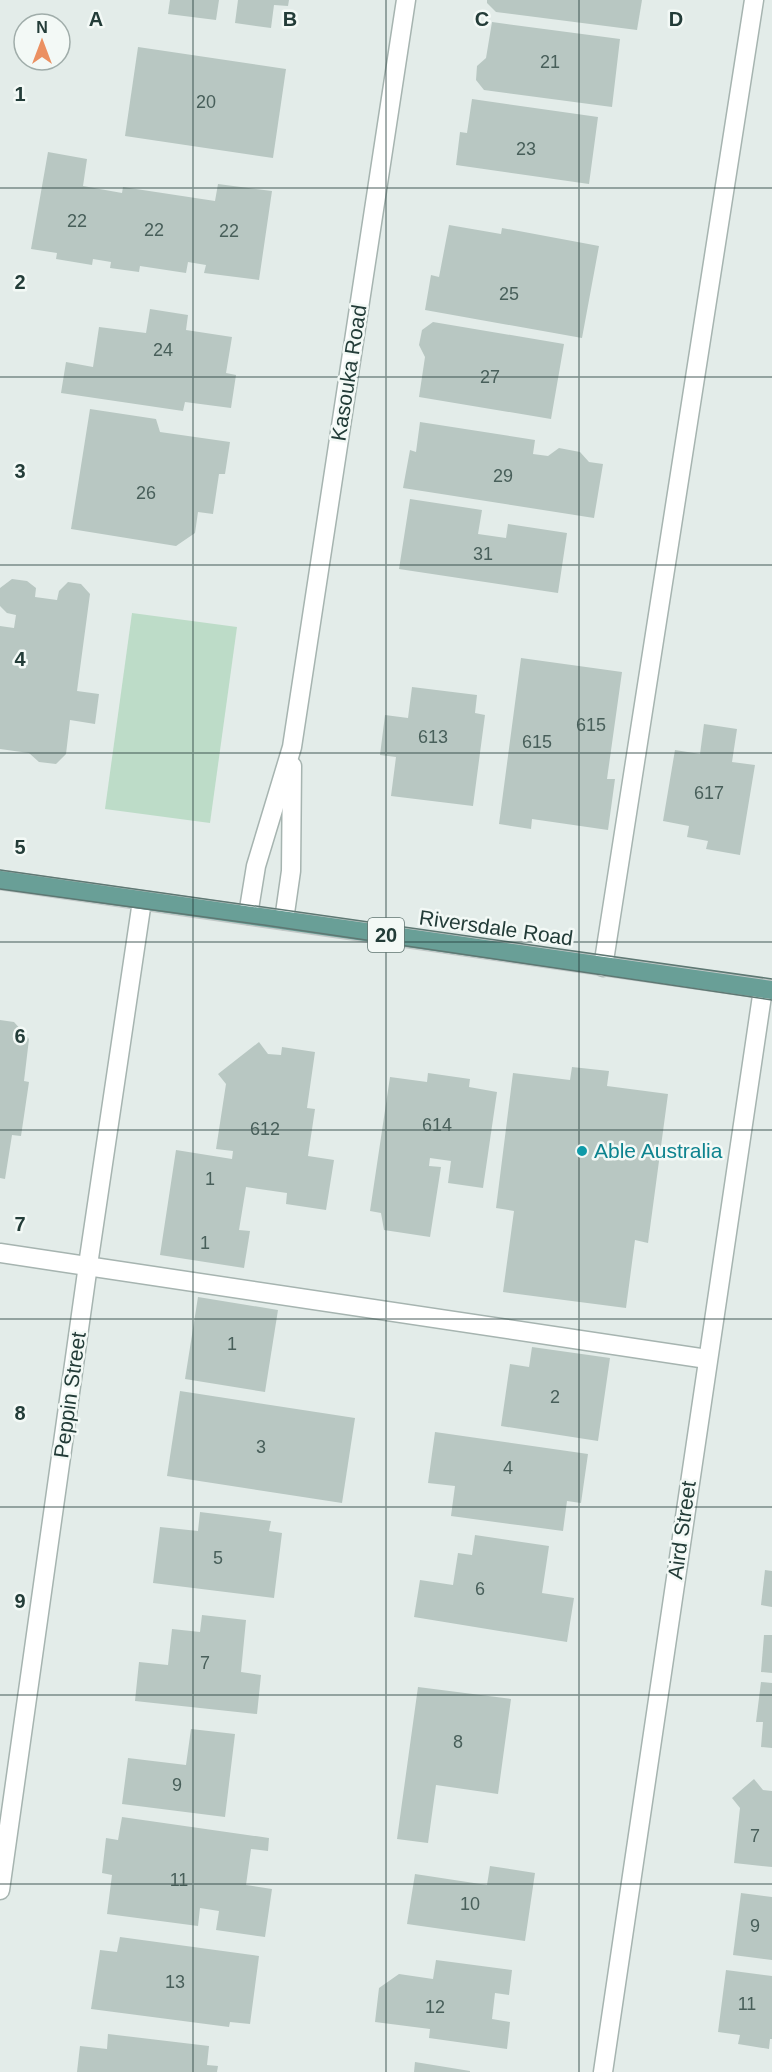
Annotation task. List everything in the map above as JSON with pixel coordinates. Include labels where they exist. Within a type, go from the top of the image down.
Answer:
[{"type":"main road","name":"Riversdale Road","points":[[0,880],[767,990]]},
{"type":"street","name":"Kasouka Road","points":[[249,915],[256,866],[292,747],[406,0]]},
{"type":"street","points":[[603,967],[754,0]]},
{"type":"street","name":"Kasouka Road","points":[[284,920],[291,871],[292,747]]},
{"type":"street","name":"Peppin Street","points":[[0,1890],[142,900]]},
{"type":"street","name":"Aird Street","points":[[603,2072],[707,1359],[767,990]]},
{"type":"street","points":[[0,1253],[707,1359]]},
{"type":"green space","points":[[132,613],[237,627],[210,823],[105,809]]},
{"type":"building","points":[[170,0],[219,0],[216,20],[168,14]]},
{"type":"building","points":[[238,0],[289,0],[288,6],[274,5],[271,28],[235,23]]},
{"type":"building","points":[[487,0],[642,0],[637,30],[496,12]]},
{"type":"building","points":[[492,22],[620,39],[612,107],[484,90],[476,80],[477,66],[486,58]]},
{"type":"building","points":[[138,47],[286,69],[273,158],[125,136]]},
{"type":"building","points":[[472,99],[598,117],[589,184],[456,165],[460,132],[467,133]]},
{"type":"building","points":[[48,152],[87,159],[83,186],[122,193],[123,187],[215,201],[218,184],[272,191],[259,280],[204,273],[206,265],[188,262],[186,273],[140,266],[139,272],[110,268],[111,262],[93,259],[92,265],[56,259],[57,253],[31,249]]},
{"type":"building","points":[[449,225],[501,234],[502,228],[599,246],[582,338],[425,310],[431,275],[439,277]]},
{"type":"building","points":[[150,309],[188,315],[186,330],[232,337],[226,373],[236,375],[231,408],[185,402],[183,411],[61,393],[66,362],[93,367],[99,327],[146,333]]},
{"type":"building","points":[[433,322],[564,344],[551,419],[419,397],[425,357],[419,345],[422,330]]},
{"type":"building","points":[[90,409],[156,419],[160,432],[230,442],[225,474],[219,474],[213,514],[198,512],[195,533],[176,546],[71,529]]},
{"type":"building","points":[[420,422],[535,440],[533,454],[548,456],[559,448],[580,452],[589,462],[603,464],[594,518],[403,488],[410,450],[416,452]]},
{"type":"building","points":[[410,499],[482,510],[478,534],[506,538],[508,524],[567,533],[558,593],[399,569]]},
{"type":"building","points":[[12,579],[27,581],[36,588],[35,597],[57,600],[59,591],[68,582],[81,584],[90,594],[77,691],[99,694],[95,724],[70,720],[66,754],[56,764],[39,762],[29,753],[0,749],[0,626],[14,628],[16,615],[7,613],[0,606],[0,588]]},
{"type":"building","points":[[521,658],[622,672],[607,779],[615,779],[608,830],[532,819],[531,829],[499,824]]},
{"type":"building","points":[[412,687],[477,695],[475,713],[485,715],[473,806],[391,796],[396,757],[380,755],[385,715],[408,718]]},
{"type":"building","points":[[704,724],[737,729],[732,762],[755,765],[740,855],[706,849],[708,841],[687,837],[689,826],[663,821],[675,750],[700,754]]},
{"type":"building","points":[[0,1020],[14,1022],[29,1039],[24,1081],[29,1082],[21,1136],[12,1135],[5,1179],[0,1178]]},
{"type":"building","points":[[259,1042],[268,1054],[281,1055],[282,1047],[315,1052],[307,1108],[315,1109],[308,1156],[334,1160],[326,1210],[286,1204],[287,1193],[246,1187],[239,1230],[250,1231],[244,1268],[160,1255],[176,1150],[232,1159],[233,1151],[216,1149],[226,1084],[218,1074]]},
{"type":"building","name":"Able Australia","points":[[572,1067],[609,1071],[607,1086],[668,1094],[648,1243],[635,1240],[626,1308],[503,1292],[514,1211],[496,1208],[513,1073],[570,1080]]},
{"type":"building","points":[[428,1073],[470,1079],[469,1087],[497,1092],[483,1188],[448,1183],[451,1161],[430,1158],[429,1166],[441,1167],[430,1237],[384,1230],[381,1213],[370,1211],[390,1077],[427,1082]]},
{"type":"building","points":[[198,1297],[278,1310],[265,1392],[185,1379]]},
{"type":"building","points":[[532,1347],[610,1358],[598,1441],[501,1426],[510,1364],[529,1367]]},
{"type":"building","points":[[180,1391],[355,1418],[342,1503],[167,1476]]},
{"type":"building","points":[[435,1432],[588,1454],[581,1503],[567,1501],[563,1531],[451,1516],[455,1486],[428,1483]]},
{"type":"building","points":[[200,1512],[271,1521],[269,1531],[282,1533],[274,1598],[153,1583],[160,1527],[198,1531]]},
{"type":"building","points":[[475,1535],[549,1546],[542,1593],[574,1598],[567,1642],[414,1617],[420,1580],[453,1585],[458,1553],[472,1555]]},
{"type":"building","points":[[765,1570],[772,1571],[772,1607],[761,1605]]},
{"type":"building","points":[[202,1615],[246,1620],[241,1672],[261,1675],[257,1714],[135,1701],[139,1662],[168,1665],[172,1629],[200,1632]]},
{"type":"building","points":[[764,1635],[772,1635],[772,1673],[761,1672]]},
{"type":"building","points":[[761,1682],[772,1683],[772,1748],[761,1747],[763,1722],[756,1722]]},
{"type":"building","points":[[418,1687],[511,1699],[498,1794],[436,1785],[428,1843],[397,1839]]},
{"type":"building","points":[[191,1729],[235,1734],[225,1817],[122,1804],[128,1758],[186,1765]]},
{"type":"building","points":[[754,1779],[763,1790],[772,1791],[772,1867],[734,1863],[740,1808],[732,1798]]},
{"type":"building","points":[[122,1817],[269,1838],[268,1851],[251,1849],[246,1885],[272,1889],[265,1937],[216,1930],[219,1911],[200,1908],[198,1926],[107,1914],[112,1875],[102,1873],[106,1838],[118,1840]]},
{"type":"building","points":[[490,1866],[535,1873],[525,1941],[407,1924],[415,1874],[487,1885]]},
{"type":"building","points":[[741,1893],[772,1897],[772,1960],[733,1955]]},
{"type":"building","points":[[120,1937],[259,1956],[250,2024],[230,2022],[229,2027],[91,2009],[100,1950],[117,1952]]},
{"type":"building","points":[[436,1960],[512,1970],[509,1995],[495,1993],[492,2019],[510,2022],[507,2049],[429,2038],[430,2029],[375,2022],[379,1988],[399,1974],[433,1979]]},
{"type":"building","points":[[726,1970],[772,1976],[772,2039],[770,2039],[769,2049],[738,2044],[740,2035],[718,2032]]},
{"type":"building","points":[[108,2034],[209,2046],[207,2065],[218,2066],[217,2072],[77,2072],[80,2046],[107,2049]]},
{"type":"building","points":[[415,2062],[470,2071],[470,2072],[414,2072]]},
{"type":"tram line","points":[[0,870],[772,979]]},
{"type":"tram line","points":[[0,889],[264,925],[772,1000]]},
{"type":"place","name":"Able Australia","points":[[582,1151]]}]
